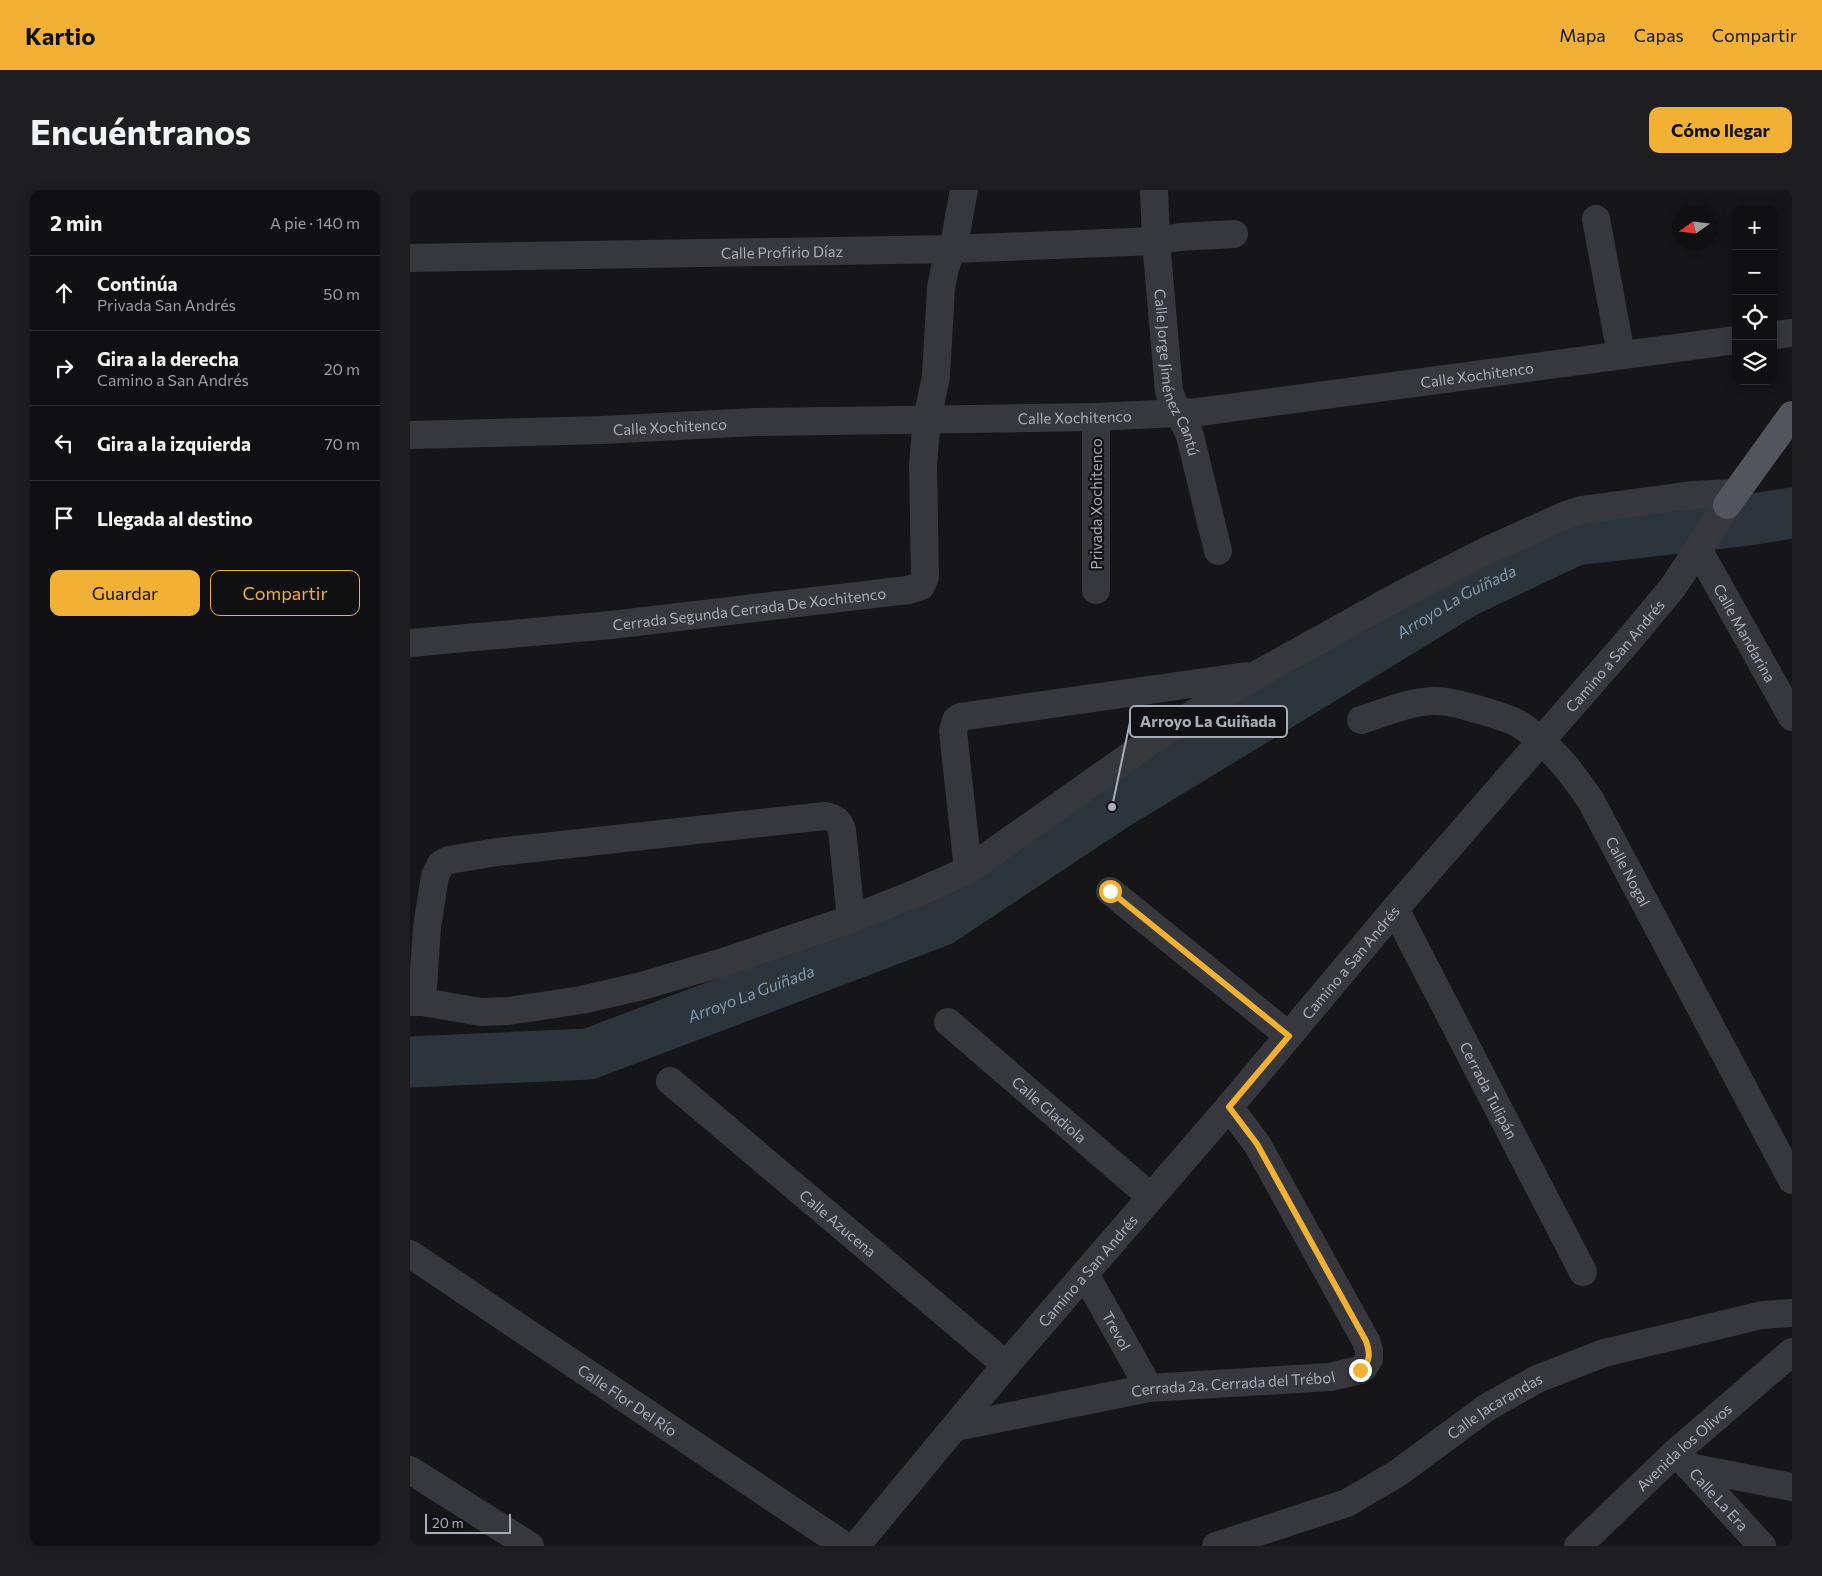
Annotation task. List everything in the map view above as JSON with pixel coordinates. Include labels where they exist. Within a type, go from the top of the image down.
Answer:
[{"type":"main road","name":"Camino a San Andrés","points":[[1731,499],[1792,415]]},
{"type":"street","points":[[927,420],[936,376],[941,288],[945,268],[956,239],[964,190]]},
{"type":"street","name":"Calle Jorge Jiménez Cantú","points":[[1154,190],[1156,241],[1169,391],[1190,436],[1218,551]]},
{"type":"street","points":[[1596,219],[1620,354]]},
{"type":"street","name":"Calle Profirio Díaz","points":[[410,258],[951,249],[1156,241],[1180,236],[1234,234]]},
{"type":"street","points":[[1777,335],[1792,333]]},
{"type":"street","name":"Calle Xochitenco","points":[[410,435],[602,430],[755,422],[1096,417],[1199,412],[1732,340]]},
{"type":"street","name":"Privada Xochitenco","points":[[1096,417],[1096,590]]},
{"type":"street","name":"Cerrada Segunda Cerrada De Xochitenco","points":[[410,643],[611,625],[915,589],[921,586],[926,577],[923,464],[927,420]]},
{"type":"street","points":[[851,919],[842,830],[840,824],[831,817],[825,816],[496,852],[449,860],[441,864],[435,876],[416,1002],[482,1012],[509,1011],[581,1000],[642,986],[712,965],[851,919],[968,870],[1158,736],[1256,675],[1402,594],[1488,550],[1580,510],[1692,495],[1731,499]]},
{"type":"street","name":"Camino a San Andrés","points":[[856,1546],[1006,1365],[1229,1107],[1540,740],[1673,588],[1731,499]]},
{"type":"street","name":"Calle Mandarina","points":[[1700,546],[1792,717]]},
{"type":"street","points":[[968,870],[953,731],[956,720],[960,717],[1256,675]]},
{"type":"street","name":"Calle Nogal","points":[[1361,720],[1409,704],[1435,701],[1465,706],[1518,724],[1540,740],[1570,770],[1591,801],[1792,1180]]},
{"type":"street","points":[[1110,891],[1289,1036]]},
{"type":"street","name":"Cerrada Tulipán","points":[[1395,909],[1583,1272]]},
{"type":"street","name":"Calle Gladiola","points":[[948,1022],[1151,1198]]},
{"type":"street","name":"Calle Azucena","points":[[670,1081],[1006,1365]]},
{"type":"street","name":"Cerrada 2a. Cerrada del Trébol","points":[[956,1427],[1149,1388],[1330,1377],[1360,1370],[1364,1367],[1369,1360],[1369,1350],[1366,1341],[1257,1144],[1229,1107]]},
{"type":"street","name":"Calle Flor Del Río","points":[[410,1254],[845,1546]]},
{"type":"street","name":"Trevol","points":[[1084,1274],[1149,1388]]},
{"type":"street","name":"Calle Jacarandas","points":[[1216,1546],[1347,1503],[1398,1473],[1486,1408],[1537,1379],[1604,1353],[1762,1315],[1792,1313]]},
{"type":"street","name":"Avenida los Olivos","points":[[1578,1546],[1682,1460],[1792,1352]]},
{"type":"street","points":[[1682,1460],[1792,1487]]},
{"type":"street","name":"Calle La Era","points":[[1682,1460],[1762,1546]]},
{"type":"street","points":[[410,1470],[530,1546]]},
{"type":"waterway","name":"Arroyo La Guiñada","points":[[410,1062],[589,1054],[940,921],[1112,807],[1465,592],[1575,540],[1741,521],[1792,513]]},
{"type":"place","name":"Arroyo La Guiñada","points":[[1112,807]]},
{"type":"route","points":[[1110,891],[1289,1036],[1229,1107],[1257,1144],[1366,1341],[1369,1350],[1369,1360],[1360,1370]]}]
